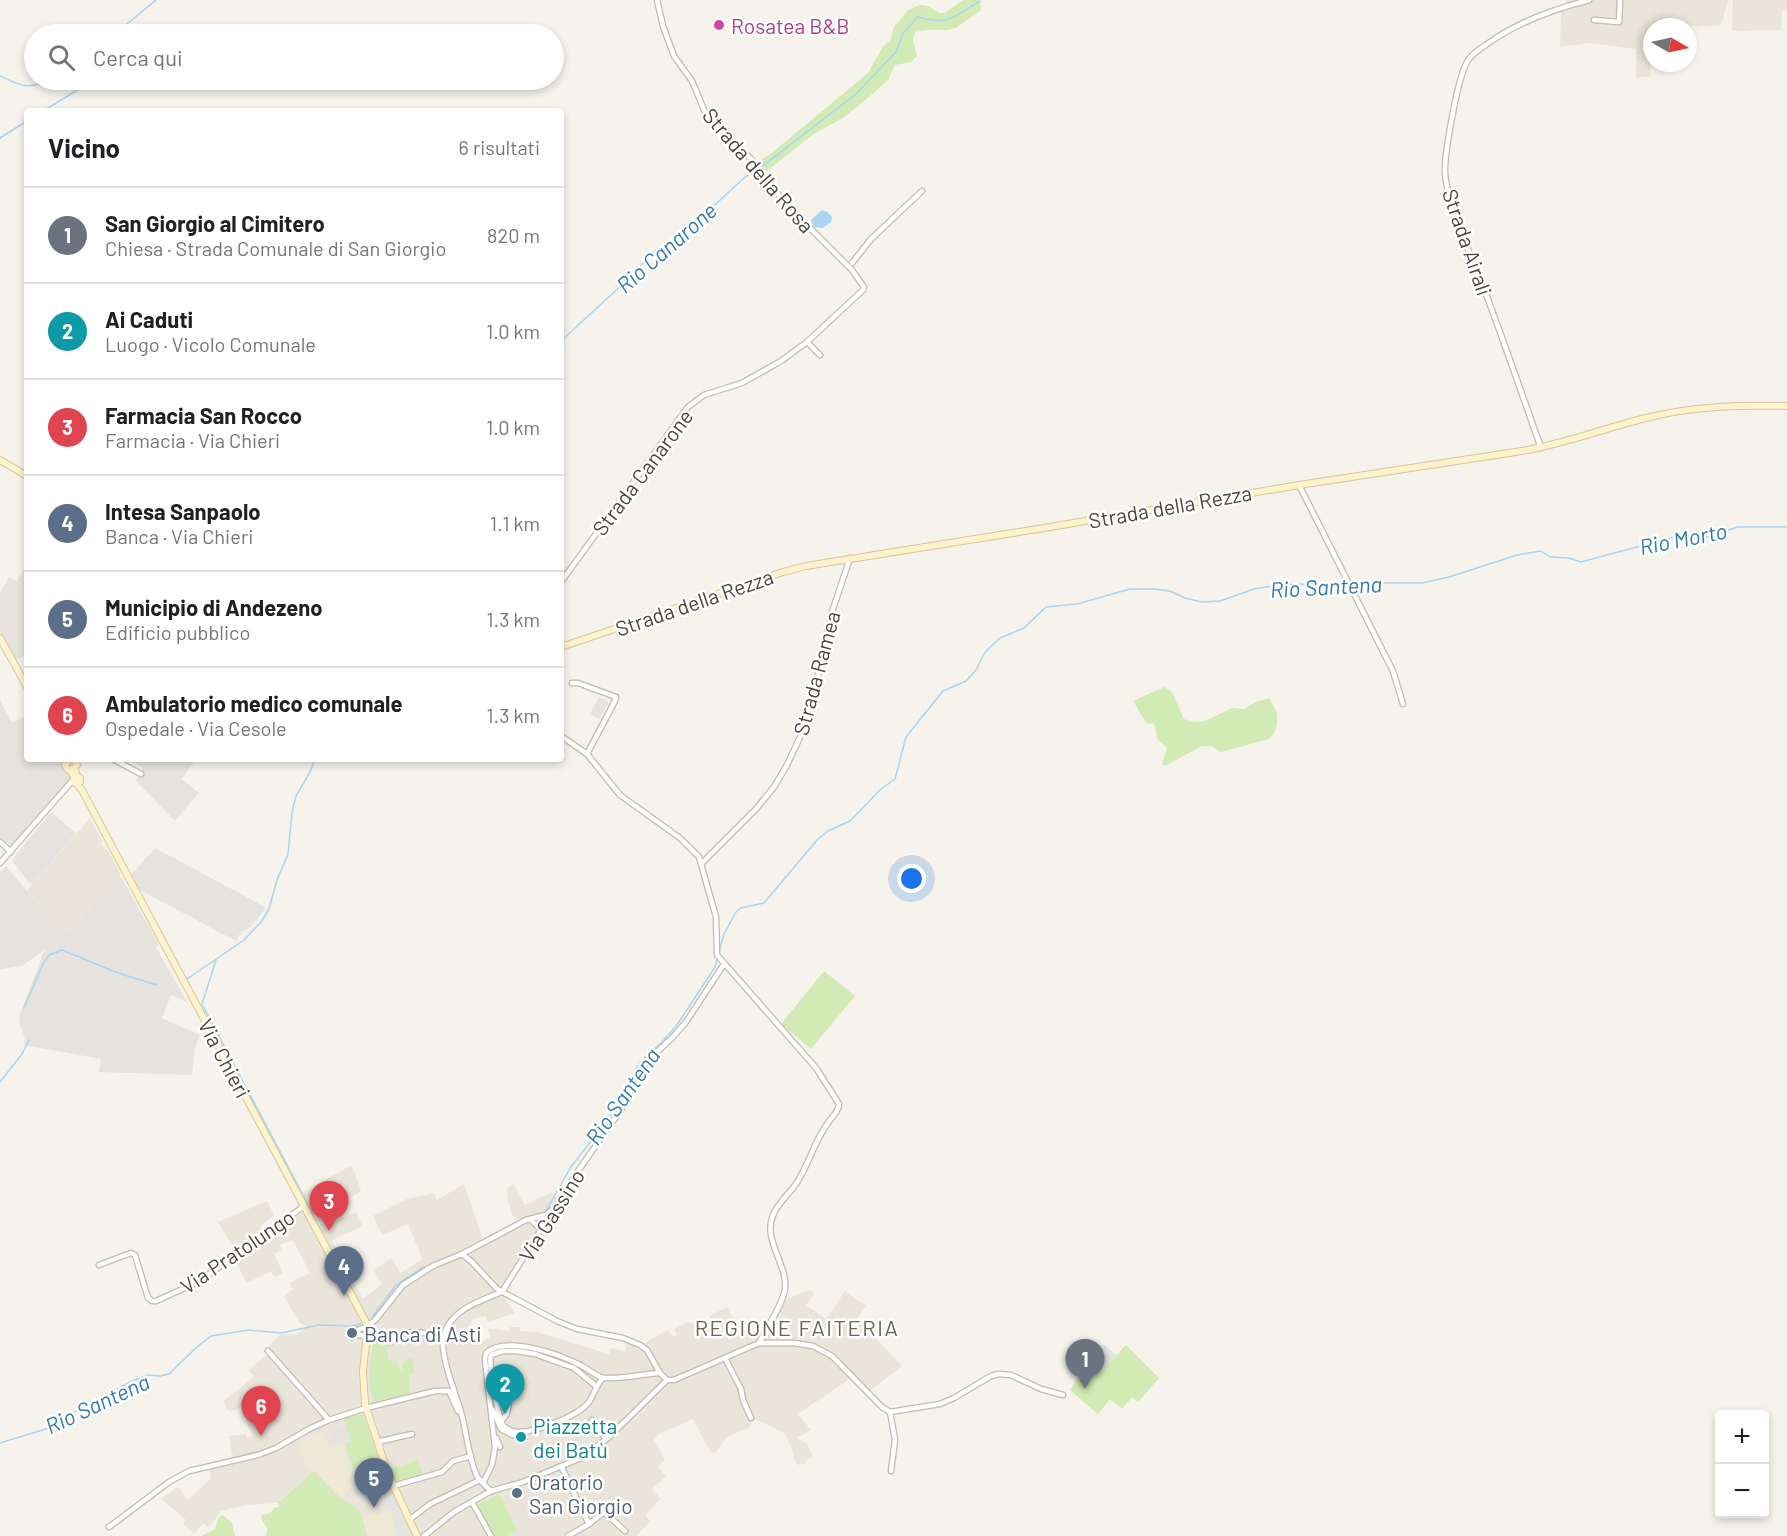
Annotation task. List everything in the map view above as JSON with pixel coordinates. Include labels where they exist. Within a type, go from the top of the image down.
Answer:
[{"type":"main road","name":"Strada della Rezza","points":[[564,646],[806,566],[1299,485],[1541,448],[1669,413],[1711,407],[1787,406]]},
{"type":"main road","points":[[0,460],[24,474]]},
{"type":"main road","points":[[0,638],[24,682]]},
{"type":"main road","name":"Via Chieri","points":[[72,762],[75,782],[368,1326]]},
{"type":"main road","points":[[368,1326],[363,1381],[366,1408],[393,1486],[417,1536]]},
{"type":"street","name":"Strada della Rosa","points":[[657,0],[663,26],[674,56],[692,81],[705,112],[759,169],[785,203],[847,265]]},
{"type":"street","name":"Strada Airali","points":[[1541,448],[1509,353],[1460,228],[1446,176],[1445,159],[1463,68],[1467,61],[1514,27],[1545,13],[1589,0]]},
{"type":"street","points":[[1594,20],[1619,22],[1620,0]]},
{"type":"street","points":[[847,265],[852,263],[871,239],[922,191]]},
{"type":"street","name":"Strada Canarone","points":[[852,263],[852,270]]},
{"type":"street","name":"Strada Canarone","points":[[564,578],[688,407],[704,395],[742,383],[781,362],[807,342],[863,290],[864,287],[847,265]]},
{"type":"street","points":[[807,342],[820,354]]},
{"type":"street","points":[[1299,485],[1394,671],[1403,704]]},
{"type":"street","name":"Strada Ramea","points":[[702,863],[756,809],[788,765],[808,720],[831,615],[850,558]]},
{"type":"street","points":[[572,684],[578,683],[616,697],[587,754]]},
{"type":"street","points":[[564,738],[587,754],[620,795],[680,838],[699,857],[716,917],[718,956],[816,1068],[839,1107],[822,1132],[795,1185],[772,1216],[770,1232],[785,1288],[759,1343]]},
{"type":"street","points":[[119,762],[141,774]]},
{"type":"street","points":[[0,863],[75,782]]},
{"type":"street","points":[[0,842],[12,852]]},
{"type":"street","name":"Via Gassino","points":[[502,1292],[578,1171],[625,1104],[644,1064],[686,1022],[724,963]]},
{"type":"street","name":"Via Pratolungo","points":[[99,1265],[131,1253],[135,1255],[148,1298],[156,1301],[181,1291],[207,1276],[304,1206]]},
{"type":"street","points":[[368,1326],[403,1285],[435,1264],[462,1254],[530,1219],[546,1215],[554,1209]]},
{"type":"street","points":[[530,1219],[537,1226],[544,1227],[542,1219],[538,1217]]},
{"type":"street","points":[[462,1254],[493,1286],[556,1321],[633,1341],[647,1350],[660,1373],[667,1380]]},
{"type":"street","points":[[465,1433],[444,1350],[444,1337],[455,1316],[477,1302],[502,1292]]},
{"type":"street","points":[[368,1336],[397,1336],[407,1332],[435,1334]]},
{"type":"street","points":[[424,1536],[454,1512],[491,1491],[523,1482],[581,1458],[606,1439],[667,1380],[674,1380],[759,1343],[794,1343],[813,1346],[823,1351],[832,1356],[882,1407],[890,1412],[940,1404],[991,1376],[999,1374],[1011,1376],[1041,1389],[1063,1395]]},
{"type":"street","points":[[409,1520],[430,1504],[481,1482],[494,1458],[494,1436],[485,1360],[486,1353],[490,1349],[502,1345],[524,1347],[579,1364],[603,1378],[660,1373]]},
{"type":"street","points":[[268,1351],[329,1420]]},
{"type":"street","points":[[596,1386],[579,1371],[568,1365],[527,1352],[500,1351],[491,1355],[490,1364],[501,1421],[503,1426],[515,1432],[568,1418],[588,1402],[603,1378]]},
{"type":"street","points":[[725,1358],[741,1389],[742,1400],[751,1418]]},
{"type":"street","points":[[501,1421],[507,1414],[512,1392],[520,1388]]},
{"type":"street","points":[[109,1527],[169,1482],[189,1471],[258,1455],[329,1420],[366,1408],[435,1391],[449,1391],[459,1413],[477,1475],[491,1491]]},
{"type":"street","points":[[490,1406],[501,1429],[514,1437],[537,1431]]},
{"type":"street","points":[[890,1412],[896,1440],[891,1471]]},
{"type":"street","points":[[592,1420],[606,1439]]},
{"type":"street","points":[[378,1442],[411,1434]]},
{"type":"street","points":[[494,1436],[500,1447]]},
{"type":"street","points":[[393,1486],[442,1472],[453,1461],[471,1456]]},
{"type":"street","points":[[561,1466],[589,1524]]},
{"type":"street","points":[[472,1502],[491,1536]]},
{"type":"street","points":[[568,1536],[604,1512],[625,1531]]},
{"type":"shaded area","points":[[1566,0],[1728,0],[1719,26],[1697,26],[1697,18],[1643,18],[1643,72],[1650,72],[1650,77],[1636,77],[1636,49],[1590,43],[1560,47],[1561,11],[1566,9]]},
{"type":"shaded area","points":[[1733,0],[1787,0],[1787,10],[1782,11],[1781,30],[1732,31]]},
{"type":"shaded area","points":[[24,569],[24,656],[16,660],[0,631],[0,593],[9,577],[17,581]]},
{"type":"shaded area","points":[[599,697],[609,702],[599,719],[590,714]]},
{"type":"shaded area","points":[[0,700],[12,723],[24,717],[24,762],[62,762],[71,779],[14,845],[11,846],[0,838]]},
{"type":"shaded area","points":[[133,762],[194,762],[181,779],[199,793],[175,821],[136,781],[143,768]]},
{"type":"shaded area","points":[[51,812],[76,833],[31,885],[13,859]]},
{"type":"shaded area","points":[[90,818],[103,842],[101,844],[107,849],[121,874],[70,933],[53,921],[27,890]]},
{"type":"shaded area","points":[[154,849],[265,907],[264,911],[250,927],[241,932],[236,941],[140,890],[131,875]]},
{"type":"shaded area","points":[[6,866],[53,921],[70,933],[119,876],[159,944],[156,947],[187,1002],[171,995],[162,1018],[200,1035],[195,1047],[192,1075],[99,1072],[101,1059],[24,1045],[25,1039],[19,1021],[20,1014],[45,949],[22,966],[0,969],[0,872]]},
{"type":"shaded area","points":[[352,1165],[361,1191],[319,1215],[325,1226],[356,1212],[363,1226],[332,1240],[363,1299],[382,1284],[373,1270],[392,1258],[400,1273],[422,1258],[408,1224],[382,1235],[373,1216],[407,1199],[434,1193],[437,1200],[464,1184],[483,1239],[519,1220],[512,1215],[508,1201],[507,1189],[514,1184],[525,1205],[552,1192],[554,1196],[563,1199],[508,1287],[504,1297],[515,1313],[488,1322],[486,1316],[473,1319],[461,1339],[476,1345],[490,1337],[489,1328],[509,1331],[510,1327],[520,1327],[520,1331],[537,1332],[609,1354],[611,1348],[625,1351],[625,1336],[643,1344],[668,1330],[673,1337],[677,1334],[674,1329],[688,1322],[693,1324],[699,1321],[703,1328],[713,1324],[709,1316],[727,1307],[739,1329],[745,1326],[751,1332],[766,1336],[785,1299],[810,1290],[814,1293],[806,1305],[826,1319],[845,1291],[866,1306],[857,1319],[902,1366],[867,1393],[851,1378],[798,1414],[811,1430],[797,1438],[807,1443],[813,1457],[804,1464],[796,1463],[784,1433],[753,1419],[749,1428],[730,1435],[715,1453],[708,1448],[693,1419],[659,1434],[654,1440],[665,1460],[658,1467],[666,1477],[652,1489],[661,1499],[645,1515],[650,1521],[637,1536],[367,1536],[361,1512],[338,1496],[297,1486],[278,1503],[246,1505],[221,1511],[209,1528],[203,1523],[194,1534],[183,1524],[186,1520],[161,1499],[178,1487],[188,1500],[211,1478],[209,1464],[232,1458],[229,1436],[246,1434],[247,1438],[252,1436],[246,1421],[279,1405],[268,1393],[231,1412],[226,1408],[224,1401],[254,1376],[248,1370],[267,1355],[266,1349],[281,1334],[295,1334],[306,1327],[299,1322],[284,1296],[293,1289],[289,1283],[310,1273],[293,1240],[280,1245],[282,1250],[274,1254],[283,1273],[275,1277],[271,1271],[247,1283],[232,1255],[236,1252],[218,1222],[267,1201],[274,1215],[261,1226],[261,1234],[299,1206],[294,1197]]},
{"type":"shaded area","points":[[1097,1345],[1105,1345],[1116,1355],[1102,1371],[1084,1357]]},
{"type":"shaded area","points":[[340,1425],[341,1428],[346,1427],[350,1440],[330,1446],[327,1439],[332,1437],[329,1429]]},
{"type":"shaded area","points":[[323,1430],[330,1446],[342,1442],[355,1484],[343,1499],[307,1466],[298,1443]]},
{"type":"shaded area","points":[[385,1475],[413,1536],[398,1536],[392,1513],[383,1498],[373,1498],[366,1503],[350,1490]]},
{"type":"shaded area","points":[[390,1511],[398,1536],[367,1536],[362,1517]]},
{"type":"green space","points":[[964,0],[979,0],[981,10],[956,28],[915,32],[913,40],[917,56],[911,62],[895,65],[888,80],[869,97],[843,118],[815,133],[767,171],[758,165],[757,161],[768,156],[868,73],[882,48],[891,39],[894,27],[908,10],[920,5],[944,13]]},
{"type":"green space","points":[[1164,687],[1172,692],[1184,719],[1192,722],[1205,721],[1232,708],[1244,709],[1269,698],[1277,713],[1274,733],[1269,739],[1221,752],[1211,746],[1202,746],[1165,766],[1162,764],[1167,748],[1157,739],[1153,723],[1146,722],[1133,701]]},
{"type":"green space","points":[[824,971],[855,996],[811,1049],[781,1024]]},
{"type":"green space","points":[[397,1337],[399,1344],[386,1348],[389,1361],[397,1360],[399,1370],[402,1370],[404,1361],[412,1358],[415,1373],[410,1375],[410,1393],[373,1402],[369,1379],[373,1340]]},
{"type":"green space","points":[[1126,1345],[1159,1378],[1138,1402],[1132,1397],[1122,1409],[1110,1399],[1098,1414],[1070,1390],[1077,1378],[1079,1380],[1084,1374],[1079,1370],[1087,1359],[1102,1371]]},
{"type":"green space","points":[[362,1412],[384,1476],[359,1486],[345,1443],[351,1441],[344,1418]]},
{"type":"green space","points":[[418,1460],[423,1476],[396,1484],[391,1469]]},
{"type":"green space","points":[[314,1471],[338,1496],[361,1512],[367,1536],[266,1536],[267,1528],[261,1519],[262,1515],[279,1507],[278,1503]]},
{"type":"green space","points":[[499,1494],[518,1531],[508,1536],[493,1536],[477,1505]]},
{"type":"green space","points":[[223,1515],[232,1523],[235,1536],[201,1536],[215,1529],[219,1517]]},
{"type":"water","points":[[822,210],[832,217],[831,222],[823,228],[814,227],[811,220]]},
{"type":"waterway","points":[[127,24],[156,0]]},
{"type":"waterway","points":[[760,168],[856,94],[896,52],[903,33],[918,17],[945,20],[958,15],[980,1]]},
{"type":"waterway","points":[[0,76],[24,85]]},
{"type":"waterway","points":[[48,108],[78,90]]},
{"type":"waterway","points":[[0,138],[24,123]]},
{"type":"waterway","name":"Rio Canarone","points":[[564,338],[656,250],[681,236],[744,178],[756,170]]},
{"type":"waterway","name":"Rio Santena","points":[[1353,585],[1422,583],[1449,577],[1517,555],[1541,551],[1550,557],[1569,558],[1581,562],[1678,536],[1704,538],[1738,527],[1787,527]]},
{"type":"waterway","name":"Rio Santena","points":[[547,1209],[571,1167],[627,1092],[635,1070],[677,1025],[715,967],[724,934],[736,912],[741,908],[764,903],[817,840],[828,831],[850,821],[880,790],[895,779],[906,737],[943,691],[966,681],[976,670],[985,652],[1000,638],[1024,628],[1046,607],[1077,604],[1130,589],[1170,591],[1202,602],[1220,601],[1254,589],[1284,584],[1348,585]]},
{"type":"waterway","name":"Rio Canarone","points":[[187,979],[244,940],[261,922],[269,909],[277,880],[288,854],[296,796],[314,762]]},
{"type":"waterway","name":"Rio Canarone","points":[[24,1008],[43,964],[49,955],[62,950],[118,973],[157,985]]},
{"type":"waterway","points":[[216,960],[202,1004],[313,1214]]},
{"type":"waterway","name":"Rio Canarone","points":[[0,1082],[22,1054],[29,1040]]},
{"type":"waterway","name":"Rio Santena","points":[[373,1316],[396,1285],[423,1267]]},
{"type":"waterway","name":"Rio Santena","points":[[0,1443],[59,1425],[70,1414],[147,1375],[169,1374],[211,1336],[249,1330],[281,1333],[319,1325],[360,1324]]},
{"type":"place","name":"Rosatea B&B","points":[[719,25]]},
{"type":"place","name":"Farmacia San Rocco","points":[[329,1231]]},
{"type":"place","name":"Intesa Sanpaolo","points":[[344,1296]]},
{"type":"place","name":"Banca di Asti","points":[[352,1333]]},
{"type":"place","name":"San Giorgio al Cimitero","points":[[1085,1389]]},
{"type":"place","name":"Ai Caduti","points":[[505,1414]]},
{"type":"place","name":"Ambulatorio medico comunale","points":[[261,1436]]},
{"type":"place","name":"Piazzetta dei Batù","points":[[521,1437]]},
{"type":"place","name":"Oratorio San Giorgio","points":[[517,1493]]},
{"type":"place","name":"Municipio di Andezeno","points":[[374,1508]]},
{"type":"district","name":"REGIONE FAITERIA","points":[[797,1327]]},
{"type":"water label","name":"Rio Morto","points":[[1683,538]]}]
